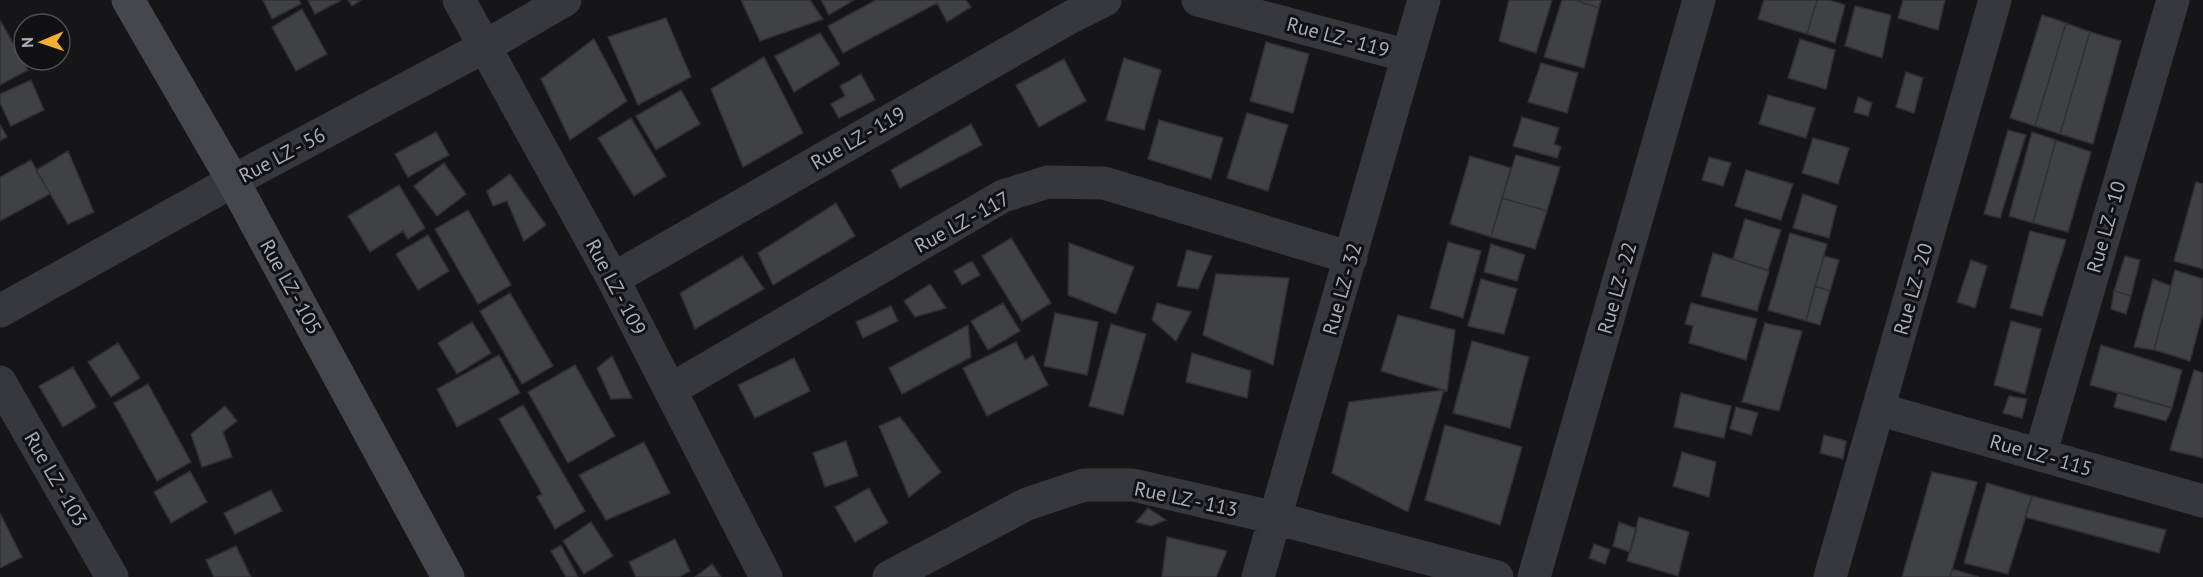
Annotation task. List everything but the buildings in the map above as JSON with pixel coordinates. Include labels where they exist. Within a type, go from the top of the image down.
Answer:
[{"type":"main road","name":"Rue LZ - 105","points":[[128,0],[233,181],[448,577]]},
{"type":"street","name":"Rue LZ - 109","points":[[459,0],[613,279],[766,577]]},
{"type":"street","name":"Rue LZ - 56","points":[[0,311],[233,181],[484,47],[565,0]]},
{"type":"street","name":"Rue LZ - 119","points":[[613,279],[1059,24],[1105,0]]},
{"type":"street","name":"Rue LZ - 119","points":[[1198,0],[1408,56]]},
{"type":"street","name":"Rue LZ - 32","points":[[1258,577],[1424,0]]},
{"type":"street","name":"Rue LZ - 22","points":[[1534,577],[1699,0]]},
{"type":"street","name":"Rue LZ - 20","points":[[1830,577],[1995,0]]},
{"type":"street","name":"Rue LZ - 10","points":[[2040,454],[2173,0]]},
{"type":"street","name":"Rue LZ - 117","points":[[670,390],[1003,196],[1048,182],[1104,183],[1351,258]]},
{"type":"street","name":"Rue LZ - 103","points":[[0,382],[112,577]]},
{"type":"street","name":"Rue LZ - 115","points":[[1878,409],[2203,501]]},
{"type":"street","name":"Rue LZ - 113","points":[[889,577],[1027,504],[1084,485],[1133,485],[1275,518],[1497,577]]}]
